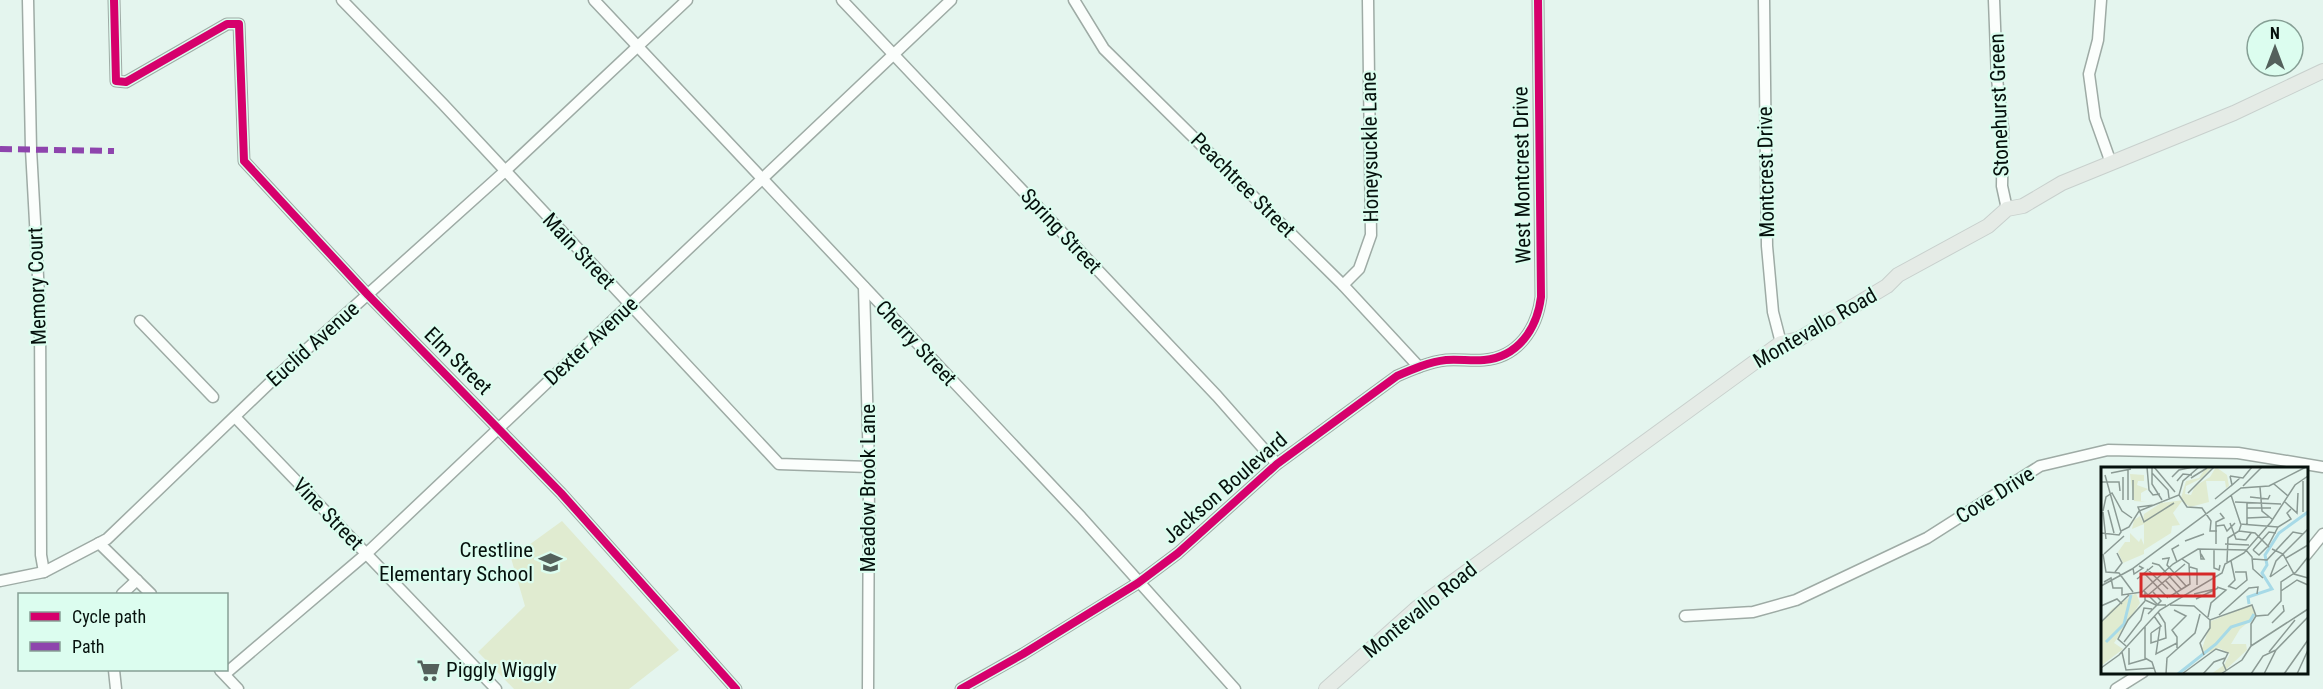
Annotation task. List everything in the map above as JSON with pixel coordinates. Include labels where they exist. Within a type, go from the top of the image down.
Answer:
[{"type":"main road","name":"Montevallo Road","points":[[1326,689],[1417,608],[1781,343],[1799,339],[1887,286],[1898,275],[1988,226],[2007,209],[2023,206],[2062,183],[2234,113],[2323,71]]},
{"type":"street","name":"Memory Court","points":[[27,0],[31,149],[40,314],[41,555],[44,572]]},
{"type":"street","name":"Elm Street","points":[[114,0],[116,81],[126,82],[227,24],[238,24],[244,161],[368,295],[561,492],[736,689]]},
{"type":"street","name":"Main Street","points":[[342,0],[779,464],[868,467]]},
{"type":"street","name":"Cherry Street","points":[[594,0],[1080,517],[1235,689]]},
{"type":"street","name":"Euclid Avenue","points":[[0,581],[44,572],[99,543],[116,531],[235,417],[504,172],[687,0]]},
{"type":"street","name":"Spring Street","points":[[842,0],[1209,387],[1277,464]]},
{"type":"street","name":"Dexter Avenue","points":[[228,668],[366,554],[951,0]]},
{"type":"street","name":"Peachtree Street","points":[[1074,0],[1104,49],[1343,285],[1419,367]]},
{"type":"street","name":"Honeysuckle Lane","points":[[1343,285],[1359,269],[1371,235],[1368,0]]},
{"type":"street","name":"West Montcrest Drive","points":[[1521,345],[1539,318],[1541,297],[1538,0]]},
{"type":"street","name":"Montcrest Drive","points":[[1764,0],[1767,246],[1773,312],[1781,343]]},
{"type":"street","name":"Stonehurst Green","points":[[1994,0],[1997,79],[2003,128],[2002,186],[2007,209]]},
{"type":"street","points":[[2102,0],[2098,40],[2089,74],[2095,118],[2111,163]]},
{"type":"street","name":"Meadow Brook Lane","points":[[864,287],[868,467],[868,689]]},
{"type":"street","points":[[140,321],[213,398]]},
{"type":"street","name":"Jackson Boulevard","points":[[961,689],[1023,654],[1138,583],[1178,553],[1277,464],[1377,389],[1419,367],[1446,360],[1485,360],[1521,345]]},
{"type":"street","name":"Vine Street","points":[[235,417],[496,689]]},
{"type":"street","name":"Cove Drive","points":[[1685,616],[1753,612],[1796,600],[1927,538],[2040,466],[2108,450],[2238,453],[2323,467]]},
{"type":"street","points":[[2308,554],[2323,534]]},
{"type":"street","points":[[99,543],[150,593]]},
{"type":"street","points":[[123,593],[137,580]]},
{"type":"street","points":[[114,671],[116,689]]},
{"type":"street","points":[[223,672],[238,689]]},
{"type":"street","points":[[2116,689],[2140,674]]},
{"type":"green space","name":"Crestline Elementary School","points":[[562,521],[679,650],[629,689],[514,689],[478,652],[525,606],[511,558]]},
{"type":"marked path","points":[[0,149],[114,151]]},
{"type":"cycle path","points":[[114,0],[116,81],[126,82],[227,24],[239,24],[244,161],[368,295],[561,493],[736,689]]},
{"type":"cycle path","points":[[961,689],[1023,654],[1138,583],[1178,553],[1277,464],[1397,376],[1440,361],[1496,358],[1516,347],[1524,339],[1535,320],[1541,297],[1538,0]]},
{"type":"place","name":"Crestline Elementary School","points":[[551,562]]},
{"type":"place","name":"Piggly Wiggly","points":[[428,670]]}]
